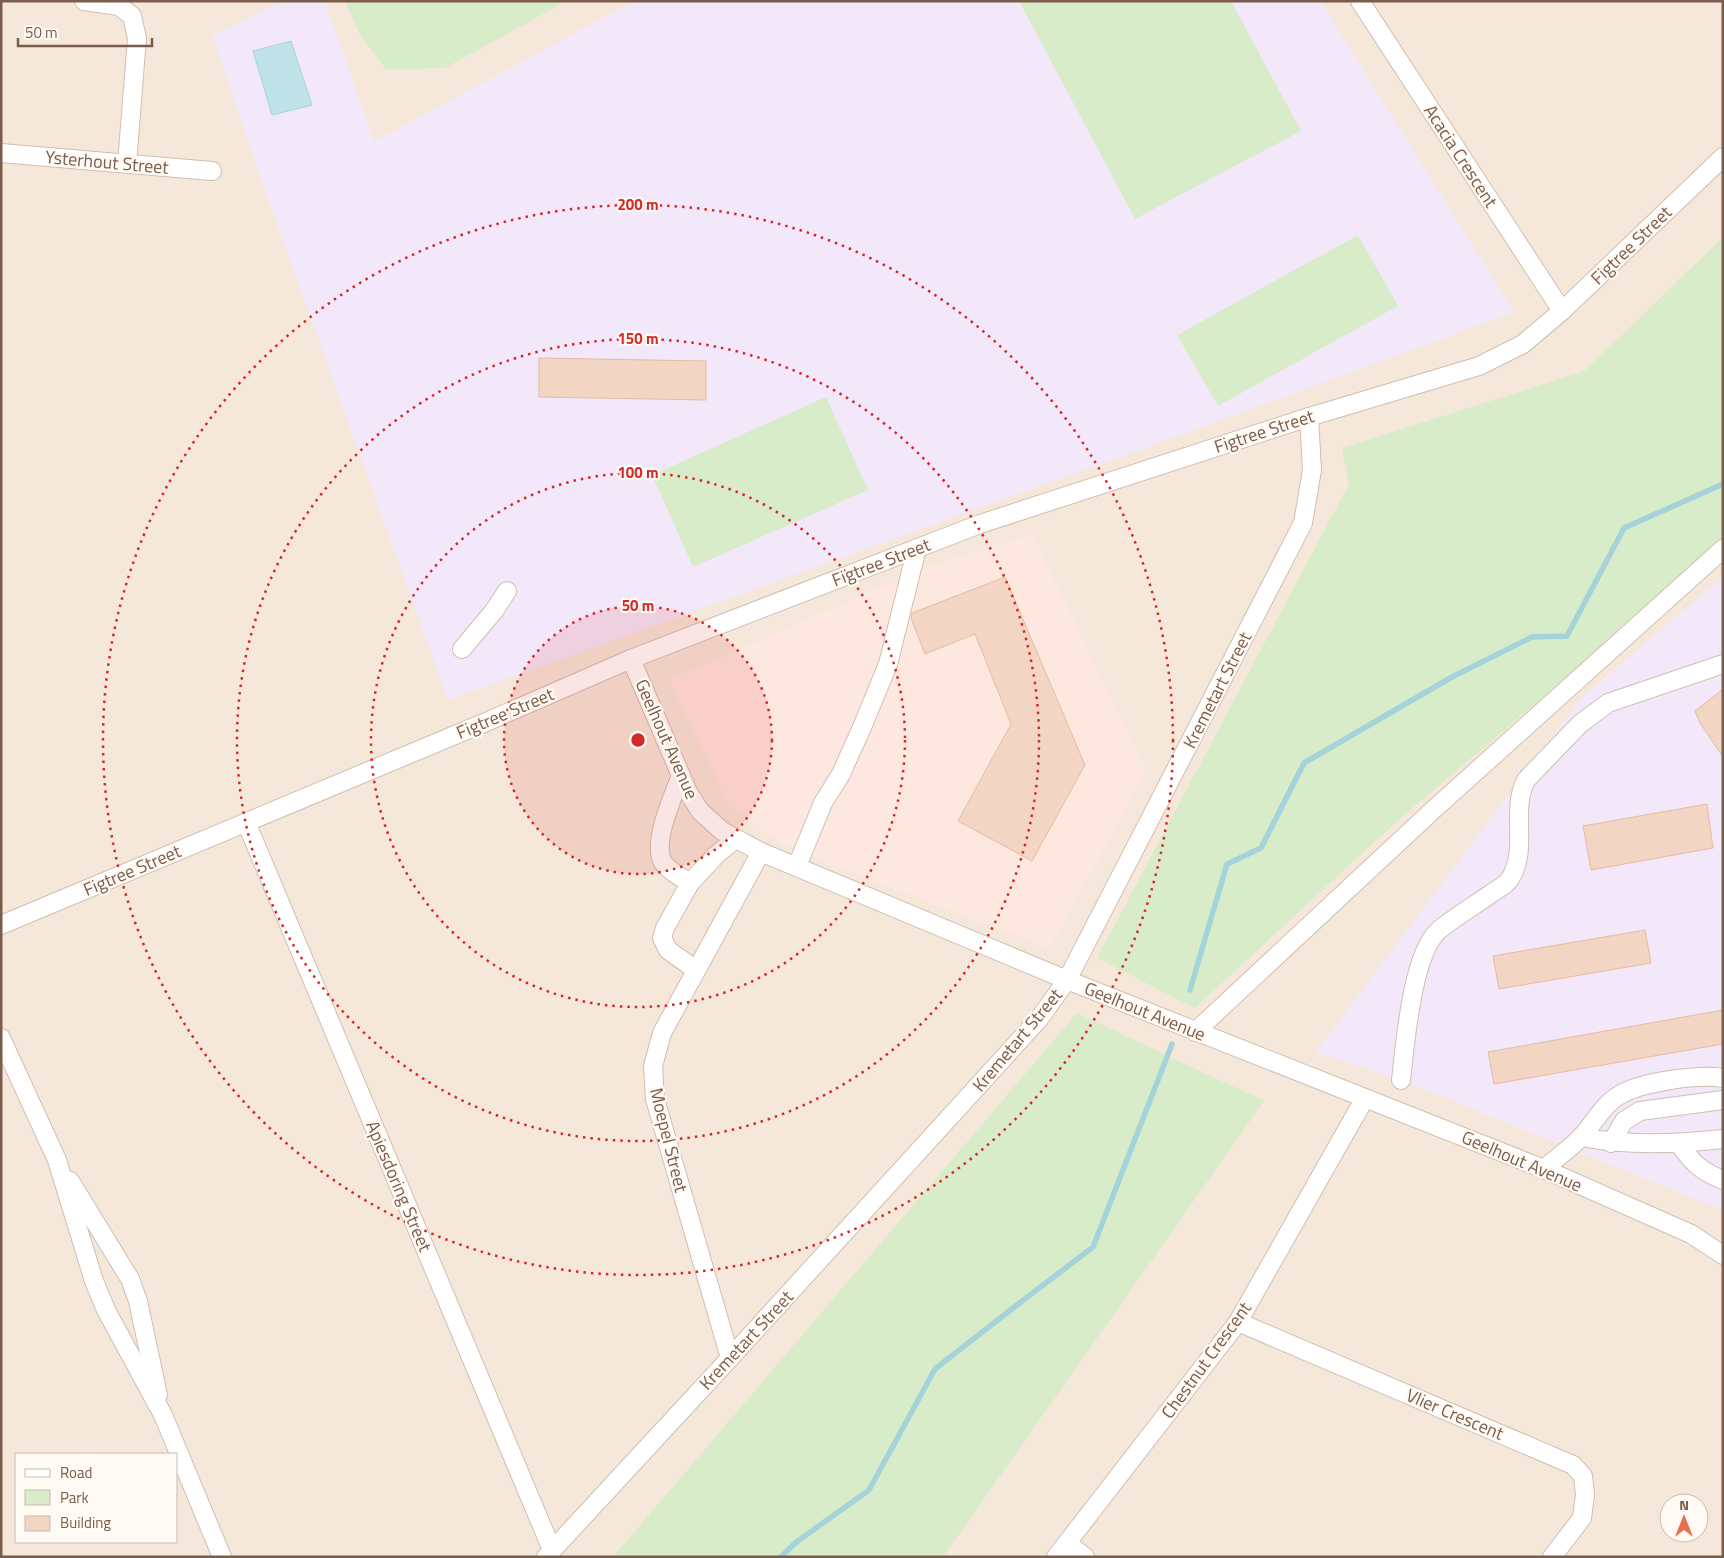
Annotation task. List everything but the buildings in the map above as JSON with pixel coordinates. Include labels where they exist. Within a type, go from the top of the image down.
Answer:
[{"type":"street","points":[[84,1],[119,6],[132,16],[137,38],[127,164]]},
{"type":"street","name":"Acacia Crescent","points":[[1360,1],[1562,311]]},
{"type":"street","name":"Ysterhout Street","points":[[1,153],[212,171]]},
{"type":"street","name":"Figtree Street","points":[[1,925],[631,659],[980,524],[1309,417],[1479,366],[1523,344],[1562,311],[1723,157]]},
{"type":"street","name":"Kremetart Street","points":[[549,1553],[730,1358],[1039,1019],[1067,980],[1303,523],[1312,470],[1309,417]]},
{"type":"street","points":[[797,866],[823,803],[841,774],[888,664],[917,548]]},
{"type":"street","points":[[1195,1032],[1425,818],[1723,549]]},
{"type":"street","points":[[462,649],[494,611],[507,592]]},
{"type":"street","name":"Geelhout Avenue","points":[[631,659],[688,792],[700,811],[722,831],[736,839],[762,852],[1067,980],[1544,1169],[1691,1234],[1723,1256]]},
{"type":"street","points":[[1400,1080],[1413,992],[1417,973],[1426,951],[1437,932],[1509,882],[1519,859],[1519,811],[1521,790],[1526,780],[1580,724],[1608,704],[1723,664]]},
{"type":"street","points":[[681,775],[661,833],[658,848],[664,864],[690,883]]},
{"type":"street","name":"Apiesdoring Street","points":[[246,822],[549,1553]]},
{"type":"street","points":[[696,970],[668,950],[662,938],[665,928],[690,883],[717,854],[736,839]]},
{"type":"street","name":"Moepel Street","points":[[730,1358],[655,1099],[653,1066],[662,1032],[762,852]]},
{"type":"street","points":[[1,1038],[57,1160],[130,1279],[138,1301],[163,1415]]},
{"type":"street","points":[[1544,1169],[1581,1137],[1607,1105],[1631,1088],[1709,1076],[1723,1078]]},
{"type":"street","name":"Chestnut Crescent","points":[[1062,1550],[1238,1322],[1365,1098]]},
{"type":"street","points":[[1611,1143],[1624,1121],[1640,1111],[1723,1100]]},
{"type":"street","points":[[1581,1137],[1611,1143],[1678,1144],[1723,1139]]},
{"type":"street","points":[[1678,1144],[1694,1164],[1711,1176],[1723,1180]]},
{"type":"street","points":[[57,1160],[94,1281],[106,1310],[163,1415],[222,1557]]},
{"type":"street","name":"Vlier Crescent","points":[[1238,1322],[1573,1465],[1583,1476],[1586,1494],[1582,1518],[1552,1557]]},
{"type":"street","points":[[1062,1550],[1085,1557]]},
{"type":"shaded area","points":[[1,1],[1723,1],[1723,1557],[1,1557]]},
{"type":"shaded area","points":[[282,1],[325,1],[374,142],[634,1],[1320,1],[1514,312],[1178,436],[448,700],[267,196],[212,36]]},
{"type":"shaded area","points":[[1032,534],[1146,771],[1050,948],[823,862],[778,841],[730,806],[669,680],[926,568]]},
{"type":"shaded area","points":[[1723,577],[1723,1210],[1401,1080],[1316,1052],[1580,699]]},
{"type":"green space","points":[[345,1],[567,1],[445,68],[386,70],[358,31]]},
{"type":"green space","points":[[1019,1],[1231,1],[1301,131],[1135,219]]},
{"type":"green space","points":[[1358,235],[1398,306],[1218,406],[1177,335]]},
{"type":"green space","points":[[1723,237],[1723,540],[1582,664],[1395,823],[1195,1008],[1097,958],[1349,484],[1342,448],[1585,371]]},
{"type":"green space","points":[[826,397],[868,490],[693,567],[652,475]]},
{"type":"green space","points":[[1077,1013],[1264,1101],[943,1557],[613,1557]]},
{"type":"water","points":[[291,41],[312,105],[272,115],[253,51]]},
{"type":"waterway","points":[[1190,990],[1227,864],[1261,848],[1304,763],[1452,677],[1532,637],[1567,636],[1624,528],[1723,484]]},
{"type":"waterway","points":[[781,1557],[795,1543],[869,1490],[935,1369],[1093,1247],[1172,1044]]}]
